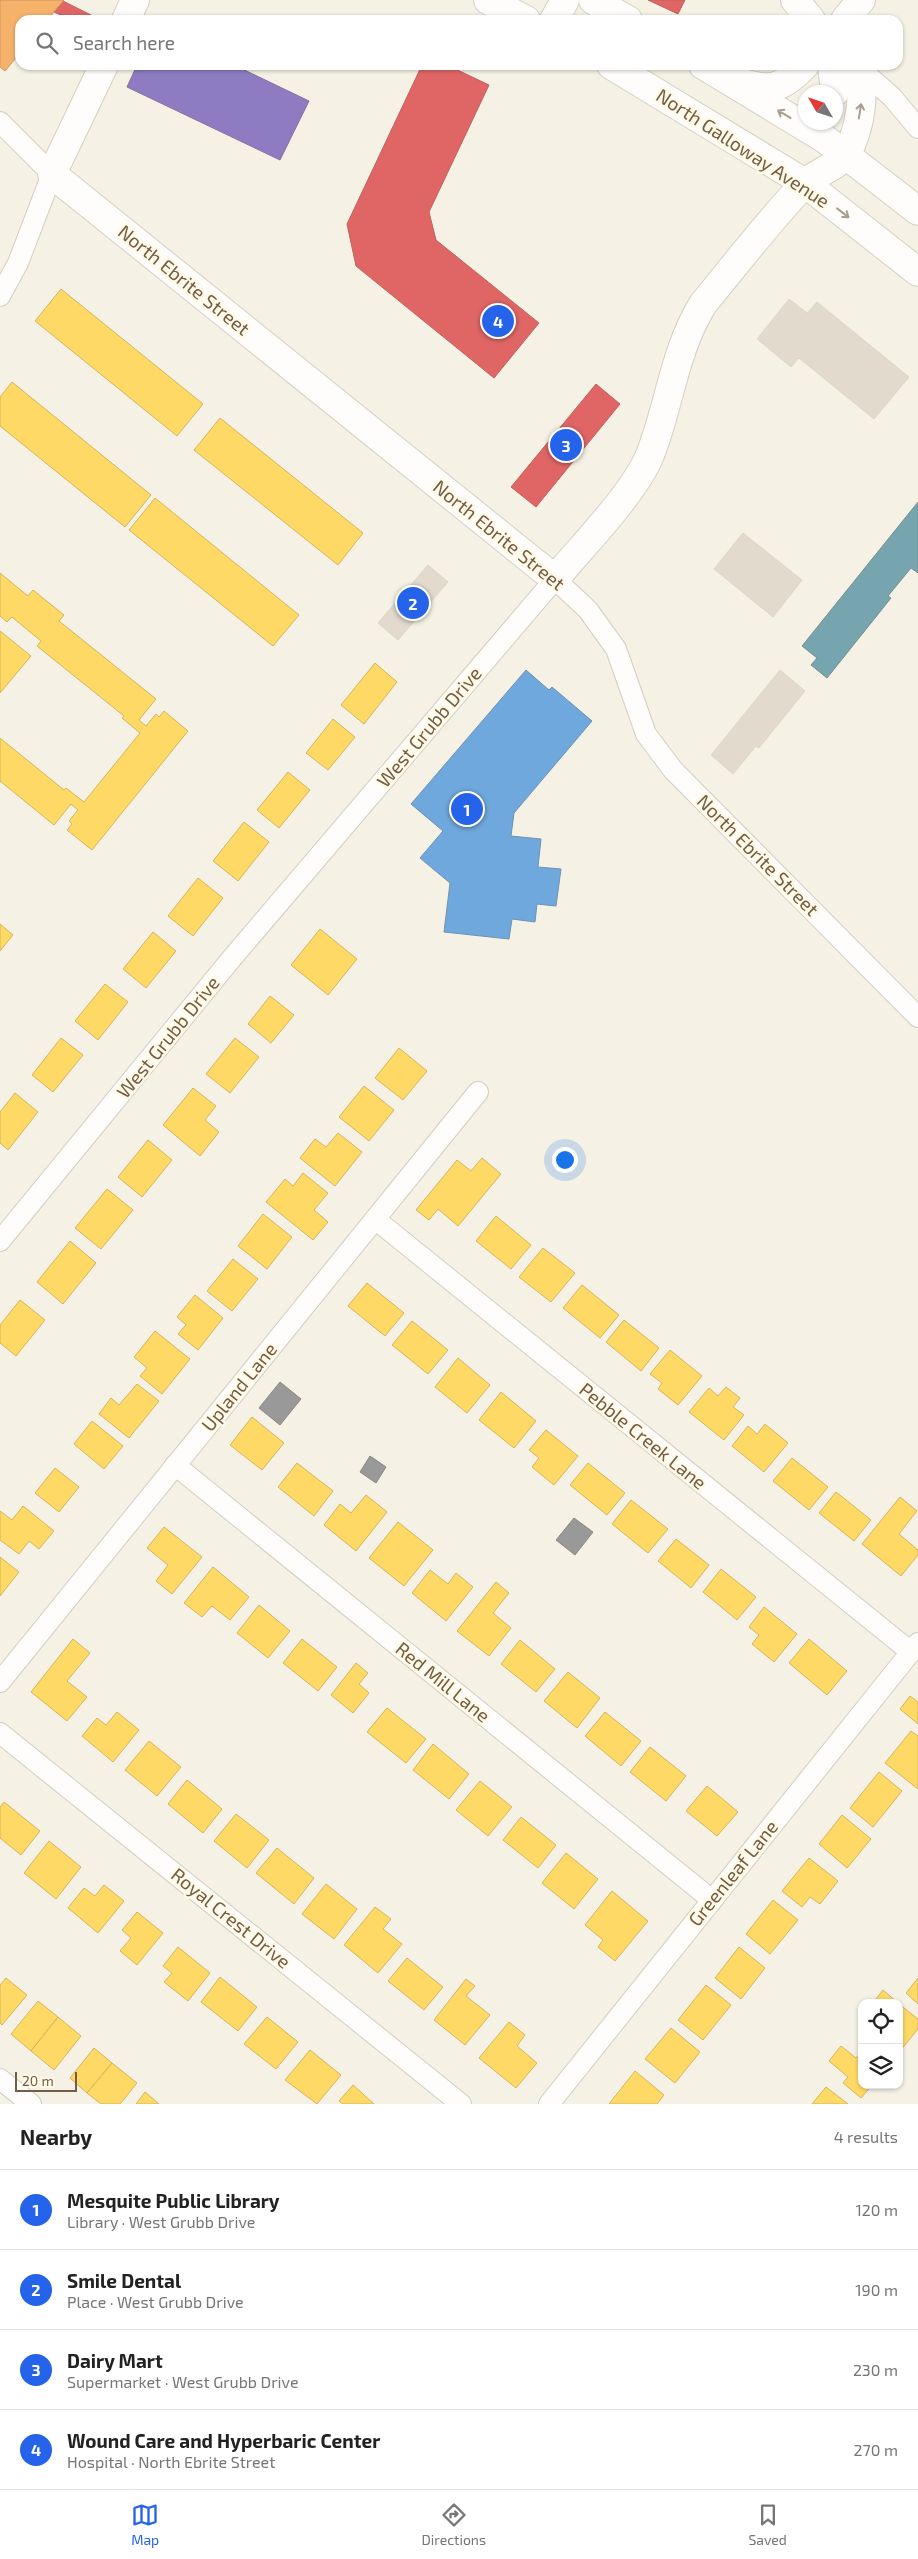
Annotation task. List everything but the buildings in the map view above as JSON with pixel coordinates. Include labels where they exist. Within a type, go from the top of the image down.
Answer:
[{"type":"street","points":[[128,15],[135,0]]},
{"type":"street","points":[[488,0],[516,15]]},
{"type":"street","points":[[556,15],[564,0]]},
{"type":"street","points":[[594,0],[620,15]]},
{"type":"street","points":[[795,0],[807,15]]},
{"type":"street","points":[[849,15],[861,0]]},
{"type":"street","points":[[0,296],[18,263],[52,174],[102,70]]},
{"type":"street","name":"North Galloway Avenue","points":[[619,70],[805,183],[918,272]]},
{"type":"street","points":[[712,71],[763,89],[776,86],[794,77],[800,70]]},
{"type":"street","points":[[838,85],[846,70]]},
{"type":"street","points":[[834,139],[857,129],[861,102],[861,82],[852,70]]},
{"type":"street","points":[[855,70],[892,96],[918,128]]},
{"type":"street","points":[[712,71],[834,139],[918,211]]},
{"type":"street","name":"North Ebrite Street","points":[[0,122],[52,174],[555,579],[588,610],[616,649],[646,734],[673,770],[918,1017]]},
{"type":"street","name":"West Grubb Drive","points":[[0,1241],[232,958],[555,579],[636,480],[650,454],[680,350],[689,326],[703,304],[805,183],[834,139]]},
{"type":"street","name":"Upland Lane","points":[[0,1682],[478,1092]]},
{"type":"street","name":"Pebble Creek Lane","points":[[375,1219],[914,1648]]},
{"type":"street","name":"Red Mill Lane","points":[[175,1465],[712,1900]]},
{"type":"street","name":"Greenleaf Lane","points":[[549,2104],[914,1648]]},
{"type":"street","name":"Royal Crest Drive","points":[[0,1733],[461,2104]]},
{"type":"street","points":[[0,2079],[31,2104]]},
{"type":"place","name":"Wound Care and Hyperbaric Center","points":[[498,321]]},
{"type":"place","name":"Dairy Mart","points":[[566,445]]},
{"type":"place","name":"Smile Dental","points":[[413,603]]},
{"type":"place","name":"Mesquite Public Library","points":[[467,809]]}]
